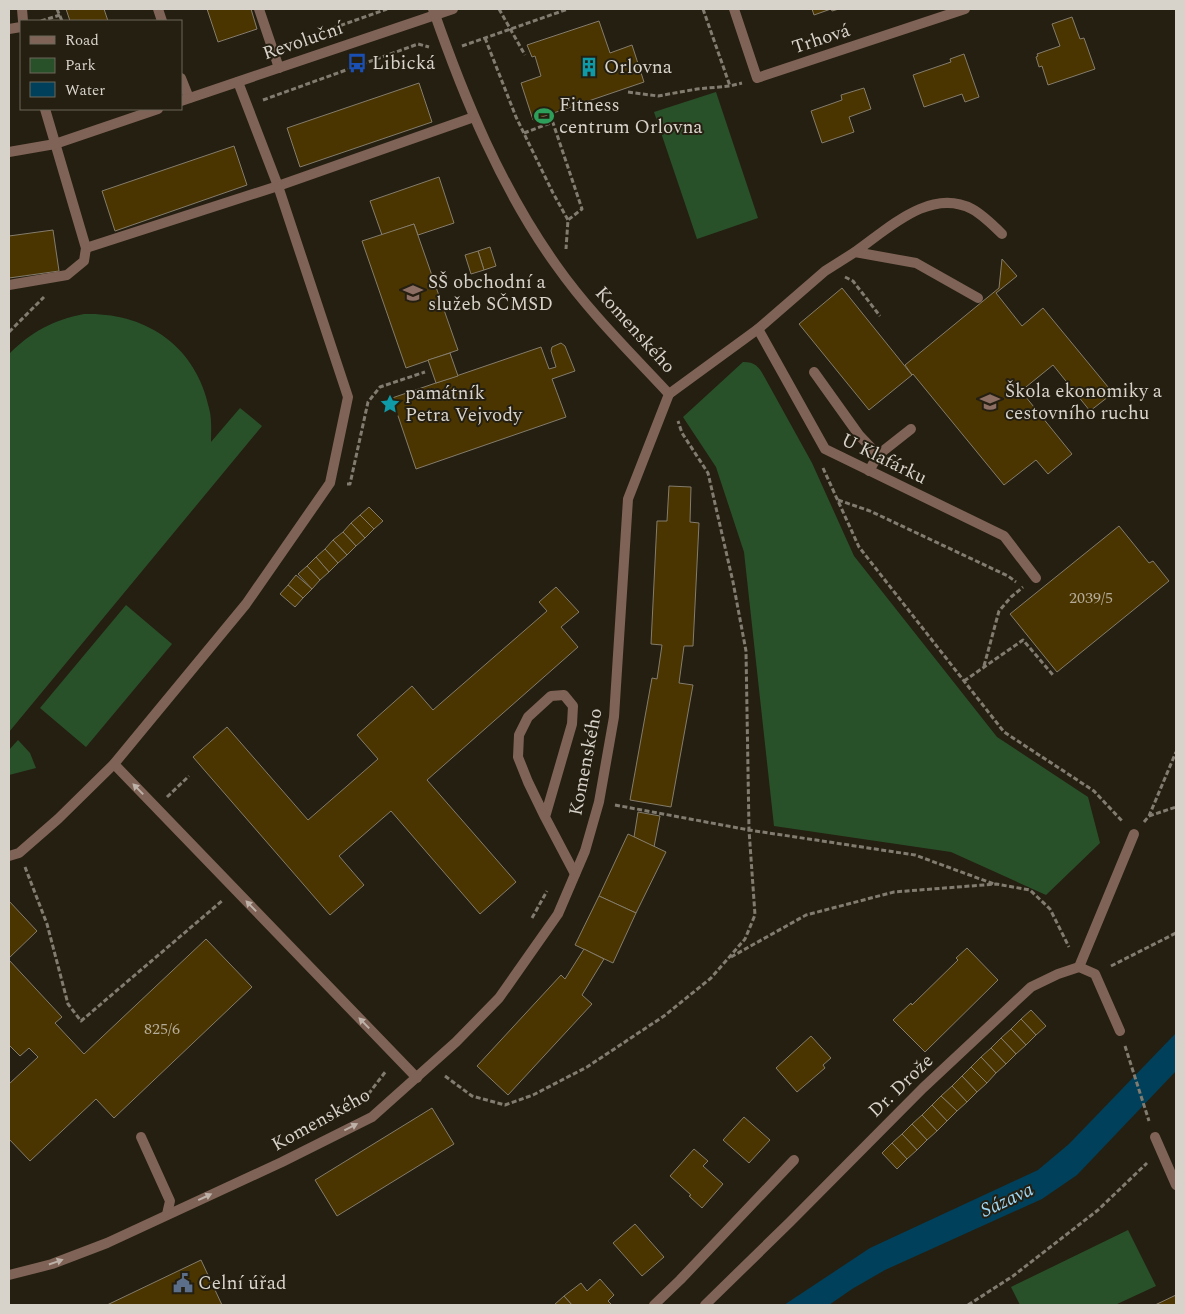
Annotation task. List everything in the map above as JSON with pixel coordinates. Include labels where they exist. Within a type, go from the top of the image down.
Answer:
[{"type":"street","points":[[259,9],[279,68]]},
{"type":"street","points":[[434,12],[453,9]]},
{"type":"street","name":"Trhová","points":[[734,9],[757,78],[965,9]]},
{"type":"street","name":"Revoluční","points":[[185,100],[434,12]]},
{"type":"street","name":"Komenského","points":[[9,1275],[52,1264],[107,1243],[282,1162],[372,1117],[456,1042],[500,998],[558,914],[584,851],[599,802],[614,717],[628,499],[669,394],[598,317],[557,266],[511,194],[474,117],[434,12]]},
{"type":"street","points":[[14,854],[58,819],[114,764],[246,604],[330,483],[348,397],[278,186],[238,82]]},
{"type":"street","points":[[182,84],[185,100]]},
{"type":"street","points":[[9,285],[67,275],[84,261],[86,248],[45,110]]},
{"type":"street","points":[[9,152],[55,144],[155,110]]},
{"type":"street","points":[[86,248],[278,186],[474,117]]},
{"type":"street","points":[[669,394],[758,329],[825,271],[909,214],[943,202],[958,204],[972,209],[1002,234]]},
{"type":"street","points":[[855,252],[916,264],[978,298]]},
{"type":"street","name":"U Klafárku","points":[[758,329],[825,450],[1004,536],[1036,578]]},
{"type":"street","points":[[814,372],[859,435],[878,455]]},
{"type":"street","points":[[869,471],[878,455],[911,428]]},
{"type":"street","points":[[545,817],[572,724],[573,706],[564,695],[551,696],[528,717],[520,735],[518,757],[545,817],[575,874]]},
{"type":"street","points":[[114,764],[417,1078]]},
{"type":"street","points":[[1120,1032],[1095,974],[1079,967],[1134,834]]},
{"type":"street","name":"Dr. Drože","points":[[705,1305],[923,1088],[1031,987],[1058,974],[1079,967]]},
{"type":"street","points":[[141,1137],[170,1201],[168,1214]]},
{"type":"street","points":[[1155,1137],[1176,1181]]},
{"type":"street","points":[[654,1305],[794,1160]]},
{"type":"path","points":[[57,9],[62,20]]},
{"type":"path","points":[[273,50],[387,9]]},
{"type":"path","points":[[499,9],[525,55]]},
{"type":"path","points":[[550,114],[582,209],[568,220],[516,117],[486,38],[568,9]]},
{"type":"path","points":[[628,92],[658,96],[697,89],[730,86],[703,9]]},
{"type":"path","points":[[44,20],[60,15]]},
{"type":"path","points":[[247,106],[418,44],[428,46],[433,50]]},
{"type":"path","points":[[524,133],[553,122]]},
{"type":"path","points":[[842,276],[853,281],[880,316]]},
{"type":"path","points":[[9,332],[44,297],[49,278]]},
{"type":"path","points":[[350,484],[368,402],[380,387],[426,372]]},
{"type":"path","points":[[417,1078],[445,1076],[472,1096],[505,1105],[533,1096],[587,1067],[664,1016],[711,978],[745,939],[755,915],[749,830],[746,651],[735,591],[708,473],[682,433],[669,394]]},
{"type":"path","points":[[823,469],[859,547],[1004,732],[1094,791],[1134,834],[1150,816],[1176,752]]},
{"type":"path","points":[[837,500],[870,511],[1008,576],[1022,588],[999,610],[984,667]]},
{"type":"path","points":[[964,681],[1023,640],[1053,675]]},
{"type":"path","points":[[156,807],[189,776]]},
{"type":"path","points":[[599,802],[749,830],[915,855],[996,884],[1030,890],[1050,909],[1079,967]]},
{"type":"path","points":[[1150,816],[1176,807]]},
{"type":"path","points":[[14,854],[46,924],[68,1004],[81,1020],[227,897],[238,893]]},
{"type":"path","points":[[531,920],[550,884]]},
{"type":"path","points":[[728,959],[806,915],[894,892],[996,884]]},
{"type":"path","points":[[1095,974],[1176,933]]},
{"type":"path","points":[[1120,1032],[1155,1137]]},
{"type":"path","points":[[968,1305],[1013,1276],[1098,1210],[1162,1150]]},
{"type":"green space","points":[[716,92],[758,218],[697,239],[654,112]]},
{"type":"green space","points":[[84,314],[107,315],[128,319],[165,337],[180,350],[193,367],[202,386],[210,412],[211,442],[240,408],[262,426],[9,732],[9,354],[34,333],[52,323]]},
{"type":"green space","points":[[743,362],[754,364],[763,374],[812,463],[854,556],[997,737],[1088,797],[1100,843],[1046,895],[951,852],[774,826],[744,552],[716,467],[683,417]]},
{"type":"green space","points":[[126,605],[172,644],[86,747],[40,708]]},
{"type":"green space","points":[[18,740],[30,753],[36,768],[9,775],[9,750]]},
{"type":"green space","points":[[1128,1230],[1156,1286],[1115,1305],[1020,1305],[1011,1287]]},
{"type":"water","name":"Sázava","points":[[1176,1033],[1176,1071],[1077,1175],[1042,1199],[885,1270],[829,1305],[784,1305],[870,1248],[1038,1170],[1069,1144]]},
{"type":"building","points":[[66,9],[104,9],[108,20],[70,20]]},
{"type":"building","points":[[207,9],[251,9],[257,29],[218,42]]},
{"type":"building","points":[[812,9],[831,9],[814,15]]},
{"type":"building","points":[[1072,17],[1080,39],[1084,38],[1095,69],[1048,85],[1042,66],[1039,67],[1037,54],[1060,46],[1052,24]]},
{"type":"building","name":"Orlovna","points":[[599,21],[610,53],[632,45],[644,82],[533,120],[521,83],[541,76],[535,56],[532,57],[527,45]]},
{"type":"building","points":[[964,54],[979,97],[965,102],[962,94],[924,107],[913,75],[951,62],[950,59]]},
{"type":"building","points":[[419,83],[432,122],[300,167],[287,128]]},
{"type":"building","points":[[864,88],[871,109],[849,117],[854,132],[822,143],[811,111],[842,100],[841,95]]},
{"type":"building","points":[[234,146],[247,185],[115,231],[102,191]]},
{"type":"building","points":[[439,177],[454,223],[418,235],[414,224],[382,235],[370,201]]},
{"type":"building","points":[[414,224],[458,350],[406,368],[362,241]]},
{"type":"building","points":[[53,230],[59,271],[9,278],[9,236]]},
{"type":"building","points":[[490,247],[496,266],[484,270],[478,251]]},
{"type":"building","points":[[478,251],[484,270],[471,274],[465,255]]},
{"type":"building","points":[[1002,259],[1017,276],[996,293],[1022,326],[1043,308],[1113,393],[1090,411],[1053,365],[1021,391],[1072,454],[1048,474],[1036,460],[1004,485],[905,365],[999,288]]},
{"type":"building","points":[[842,288],[912,375],[869,410],[799,324]]},
{"type":"building","points":[[561,343],[565,346],[575,371],[552,379],[566,417],[416,469],[392,398],[541,347],[549,369],[556,367],[551,351],[552,347]]},
{"type":"building","points":[[450,353],[458,376],[436,383],[428,360]]},
{"type":"building","points":[[669,486],[691,487],[690,522],[699,523],[693,646],[684,646],[679,683],[693,685],[671,807],[630,800],[652,678],[657,679],[662,645],[651,644],[657,521],[667,521]]},
{"type":"building","points":[[369,507],[383,521],[374,529],[360,515]]},
{"type":"building","points":[[360,515],[374,529],[365,538],[351,523]]},
{"type":"building","points":[[351,523],[365,538],[356,546],[343,532]]},
{"type":"building","points":[[1119,526],[1149,563],[1153,561],[1169,581],[1057,672],[1010,614]]},
{"type":"building","points":[[343,532],[356,546],[347,555],[333,540]]},
{"type":"building","points":[[333,540],[347,555],[338,563],[325,549]]},
{"type":"building","points":[[325,549],[338,563],[329,572],[316,557]]},
{"type":"building","points":[[316,557],[329,572],[320,580],[307,566]]},
{"type":"building","points":[[307,566],[320,580],[312,589],[298,574]]},
{"type":"building","points":[[296,575],[312,589],[303,598],[288,585]]},
{"type":"building","points":[[288,585],[303,598],[295,607],[280,594]]},
{"type":"building","points":[[556,587],[579,612],[561,627],[578,647],[427,780],[516,882],[480,914],[391,811],[339,856],[364,885],[330,915],[193,757],[227,727],[308,820],[378,759],[357,735],[412,686],[433,710],[547,611],[539,602]]},
{"type":"building","points":[[638,812],[660,816],[654,847],[634,837]]},
{"type":"building","points":[[628,834],[666,852],[636,913],[599,896]]},
{"type":"building","points":[[599,896],[636,913],[613,963],[575,945]]},
{"type":"building","points":[[9,901],[37,931],[9,958]]},
{"type":"building","points":[[206,939],[252,987],[114,1118],[96,1099],[30,1161],[9,1139],[9,1084],[38,1057],[29,1048],[20,1056],[9,1045],[9,960],[62,1017],[55,1023],[84,1054]]},
{"type":"building","points":[[967,948],[998,980],[925,1052],[893,1020],[911,1003],[912,1005],[958,960],[956,958]]},
{"type":"building","points":[[584,949],[604,959],[582,995],[592,1004],[508,1095],[477,1066],[561,975],[565,979]]},
{"type":"building","points":[[1031,1010],[1046,1026],[1036,1035],[1021,1019]]},
{"type":"building","points":[[1021,1019],[1036,1035],[1026,1045],[1011,1029]]},
{"type":"building","points":[[1011,1029],[1026,1045],[1016,1054],[1001,1038]]},
{"type":"building","points":[[811,1036],[831,1058],[823,1065],[825,1068],[797,1092],[776,1068]]},
{"type":"building","points":[[1001,1038],[1016,1054],[1006,1064],[991,1048]]},
{"type":"building","points":[[991,1048],[1006,1064],[996,1073],[981,1057]]},
{"type":"building","points":[[981,1057],[996,1073],[987,1083],[971,1067]]},
{"type":"building","points":[[971,1067],[987,1083],[977,1092],[962,1076]]},
{"type":"building","points":[[962,1076],[977,1092],[967,1102],[952,1086]]},
{"type":"building","points":[[952,1086],[967,1102],[957,1111],[941,1096]]},
{"type":"building","points":[[941,1096],[957,1111],[947,1121],[932,1105]]},
{"type":"building","points":[[932,1105],[947,1121],[937,1131],[922,1115]]},
{"type":"building","points":[[432,1108],[454,1144],[337,1216],[315,1180]]},
{"type":"building","points":[[922,1115],[937,1131],[927,1140],[912,1124]]},
{"type":"building","points":[[744,1117],[770,1140],[749,1163],[723,1140]]},
{"type":"building","points":[[912,1124],[927,1140],[917,1150],[902,1134]]},
{"type":"building","points":[[902,1134],[917,1150],[907,1159],[892,1143]]},
{"type":"building","points":[[892,1143],[907,1159],[897,1169],[882,1153]]},
{"type":"building","points":[[694,1149],[708,1161],[703,1166],[723,1184],[702,1208],[670,1176]]},
{"type":"building","points":[[635,1224],[664,1257],[642,1276],[613,1243]]},
{"type":"building","name":"Celní úřad","points":[[201,1260],[222,1305],[107,1305]]},
{"type":"building","points":[[600,1279],[614,1295],[608,1301],[610,1305],[572,1305],[564,1296],[581,1283],[587,1291]]},
{"type":"building","points":[[1176,1295],[1176,1305],[1155,1305]]},
{"type":"building","points":[[564,1296],[572,1305],[554,1305]]},
{"type":"place","name":"Libická","points":[[357,63]]},
{"type":"place","name":"Orlovna","points":[[589,67]]},
{"type":"place","name":"Fitness centrum Orlovna","points":[[544,116]]},
{"type":"place","name":"SŠ obchodní a služeb SČMSD","points":[[413,293]]},
{"type":"place","name":"Škola ekonomiky a cestovního ruchu","points":[[990,402]]},
{"type":"place","name":"památník Petra Vejvody","points":[[390,404]]},
{"type":"place","name":"Celní úřad","points":[[183,1283]]}]
